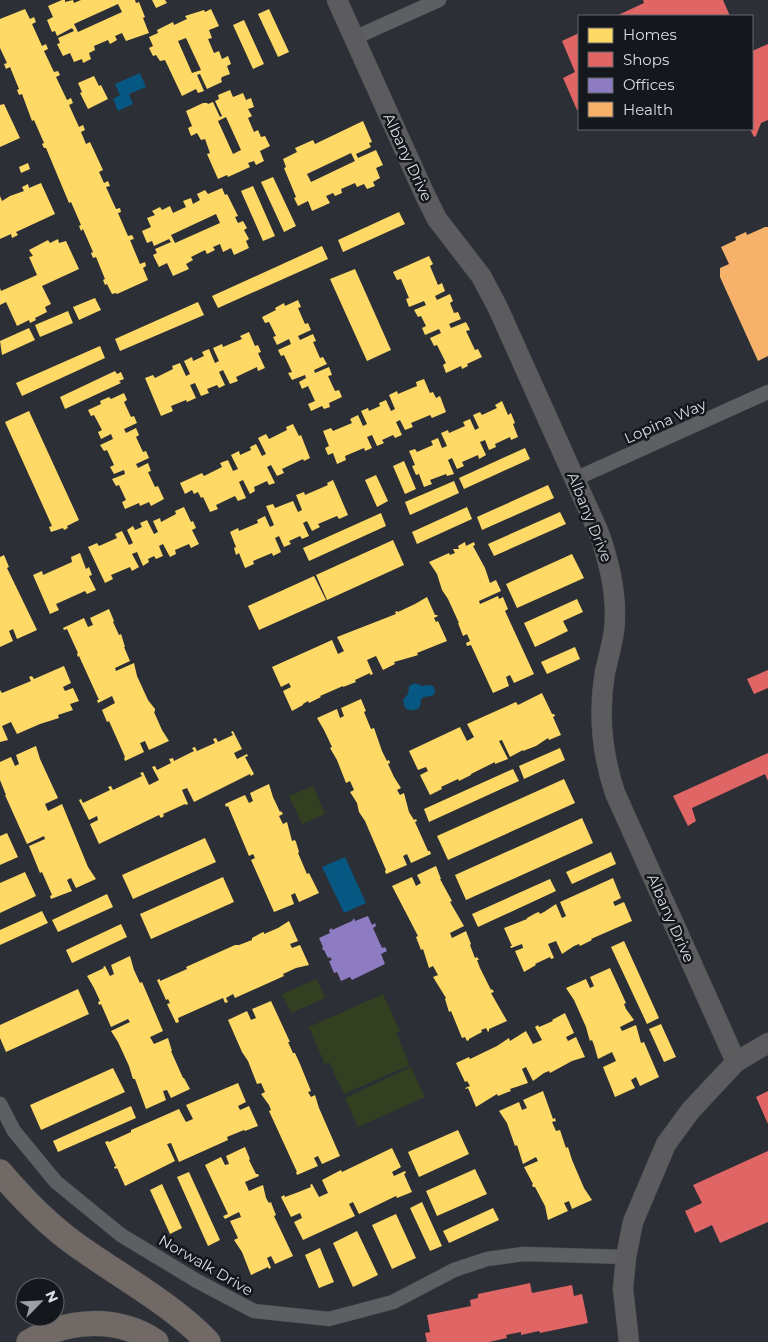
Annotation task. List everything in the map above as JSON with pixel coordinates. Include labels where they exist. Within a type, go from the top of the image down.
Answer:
[{"type":"highway","points":[[0,1172],[28,1205],[73,1243],[174,1313],[208,1342]]},
{"type":"highway","points":[[29,1342],[45,1333],[62,1327],[99,1323],[135,1331],[156,1342]]},
{"type":"street","name":"Albany Drive","points":[[337,0],[437,219],[472,263],[497,306],[600,533],[610,565],[614,592],[614,630],[605,674],[600,717],[607,770],[627,819],[736,1062]]},
{"type":"street","points":[[354,38],[439,0]]},
{"type":"street","name":"Lopina Way","points":[[575,479],[768,392]]},
{"type":"street","points":[[629,1342],[623,1289],[626,1257],[633,1222],[666,1144],[691,1110],[736,1062],[768,1043]]},
{"type":"street","name":"Norwalk Drive","points":[[0,1104],[14,1131],[56,1182],[122,1235],[197,1281],[254,1311],[328,1319],[393,1302],[454,1270],[487,1260],[524,1254],[626,1257]]},
{"type":"green space","points":[[313,786],[325,814],[302,824],[289,796]]},
{"type":"green space","points":[[317,979],[325,998],[291,1013],[282,994]]},
{"type":"green space","points":[[383,994],[400,1031],[396,1032],[410,1065],[344,1094],[329,1062],[325,1064],[309,1027]]},
{"type":"green space","points":[[411,1067],[425,1097],[358,1127],[345,1098]]},
{"type":"water","points":[[140,73],[146,87],[129,94],[133,104],[118,111],[113,99],[120,95],[115,84]]},
{"type":"water","points":[[415,683],[422,686],[431,685],[434,687],[435,693],[432,696],[423,697],[420,707],[411,710],[405,708],[403,700],[408,694],[409,686]]},
{"type":"water","points":[[345,857],[366,903],[344,913],[322,867]]},
{"type":"building: Homes","points":[[62,0],[65,0],[65,2],[73,0],[74,3],[81,0],[135,0],[136,3],[139,2],[149,33],[126,41],[122,33],[115,36],[117,40],[110,44],[108,40],[94,46],[95,50],[89,53],[91,59],[83,63],[82,59],[74,62],[70,53],[63,56],[57,44],[60,43],[58,38],[74,31],[72,28],[57,36],[55,31],[52,32],[47,20],[53,17],[48,6]],"holes":[[[118,4],[122,12],[78,32],[74,24]]]},
{"type":"building: Homes","points":[[152,0],[165,0],[167,3],[156,8]]},
{"type":"building: Homes","points":[[25,9],[30,19],[34,17],[36,22],[32,24],[42,46],[46,44],[48,49],[44,51],[54,72],[58,71],[60,75],[56,77],[67,100],[71,98],[73,103],[69,105],[79,127],[83,125],[85,130],[81,132],[86,144],[90,142],[103,170],[99,172],[104,183],[108,181],[110,186],[106,187],[116,209],[120,208],[121,212],[118,213],[128,236],[132,235],[134,239],[130,240],[140,264],[145,262],[146,266],[143,268],[148,280],[117,294],[112,294],[107,284],[105,285],[103,280],[105,279],[96,257],[93,258],[91,253],[93,252],[83,229],[81,231],[79,226],[81,225],[71,202],[69,203],[46,148],[42,144],[44,143],[34,120],[32,121],[22,94],[19,95],[17,90],[19,89],[10,67],[6,69],[4,64],[7,63],[0,48],[0,19]]},
{"type":"building: Homes","points":[[211,9],[219,26],[209,30],[212,38],[208,39],[214,53],[219,51],[222,59],[228,56],[231,64],[227,66],[230,74],[222,77],[222,82],[207,89],[200,74],[197,75],[204,91],[198,93],[196,89],[182,96],[165,60],[160,61],[156,55],[153,56],[149,48],[153,46],[149,37],[158,33],[157,30],[173,22],[174,25],[187,19],[185,16],[204,10],[205,12]],"holes":[[[186,38],[201,70],[192,73],[178,41]]]},
{"type":"building: Homes","points":[[269,9],[289,52],[278,57],[258,14]]},
{"type":"building: Homes","points":[[244,20],[264,64],[253,69],[233,25]]},
{"type":"building: Homes","points":[[94,76],[108,99],[88,109],[80,93],[82,92],[78,83]]},
{"type":"building: Homes","points":[[230,90],[233,97],[243,93],[246,100],[251,98],[254,107],[248,109],[252,116],[248,118],[254,132],[258,130],[261,137],[265,136],[270,146],[260,151],[264,161],[256,165],[254,161],[248,163],[250,167],[228,177],[227,175],[218,179],[207,154],[210,153],[205,139],[201,140],[197,133],[191,136],[188,128],[192,126],[186,111],[203,103],[213,102],[220,117],[222,116],[215,101],[219,99],[218,95]],"holes":[[[226,117],[241,150],[233,154],[218,121]]]},
{"type":"building: Homes","points":[[4,104],[20,138],[0,147],[0,105]]},
{"type":"building: Homes","points":[[363,121],[372,142],[369,143],[371,147],[356,154],[358,158],[376,150],[383,165],[376,168],[380,178],[373,182],[375,186],[367,189],[364,184],[357,187],[355,183],[341,189],[342,193],[335,196],[333,193],[326,196],[330,203],[312,211],[308,201],[298,206],[284,168],[286,167],[283,159],[297,152],[295,148],[313,140],[315,144]],"holes":[[[351,153],[355,161],[311,182],[307,174]]]},
{"type":"building: Homes","points":[[28,163],[30,169],[21,173],[19,167]]},
{"type":"building: Homes","points":[[273,177],[296,226],[284,232],[261,182]]},
{"type":"building: Homes","points":[[41,183],[55,214],[16,232],[18,235],[12,238],[11,234],[0,239],[0,196],[2,201],[24,191],[22,187],[28,184],[29,188]]},
{"type":"building: Homes","points":[[253,186],[275,236],[263,241],[241,191]]},
{"type":"building: Homes","points":[[222,188],[225,195],[227,194],[238,216],[235,217],[238,223],[243,221],[247,228],[244,230],[249,239],[246,241],[249,248],[234,255],[231,248],[223,252],[220,244],[213,247],[215,250],[207,254],[205,250],[191,257],[193,260],[186,264],[189,269],[173,276],[167,263],[159,267],[153,255],[157,253],[155,249],[171,242],[169,239],[154,246],[152,241],[147,243],[142,231],[151,227],[147,218],[155,215],[152,211],[160,207],[162,210],[170,206],[173,213],[186,207],[183,201],[191,198],[193,204],[200,200],[197,194],[205,190],[208,194]],"holes":[[[216,214],[220,223],[175,243],[171,235]]]},
{"type":"building: Homes","points":[[399,212],[405,224],[343,252],[338,240]]},
{"type":"building: Homes","points":[[58,239],[59,243],[66,241],[79,269],[42,286],[51,304],[45,307],[47,312],[30,323],[29,320],[17,326],[6,302],[0,305],[0,288],[1,291],[37,275],[29,257],[33,256],[29,250],[48,240],[50,243]]},
{"type":"building: Homes","points":[[322,246],[328,259],[218,308],[212,296]]},
{"type":"building: Homes","points":[[429,256],[433,264],[430,266],[438,285],[442,283],[445,291],[435,296],[437,300],[450,294],[453,301],[450,303],[454,313],[458,312],[461,319],[449,324],[451,328],[466,322],[470,330],[466,331],[475,350],[478,349],[482,357],[467,364],[468,366],[462,369],[461,366],[446,373],[443,365],[446,363],[437,345],[434,346],[430,338],[441,333],[439,329],[425,335],[422,328],[426,326],[421,316],[418,317],[414,310],[426,305],[424,301],[409,307],[406,299],[409,298],[401,279],[397,280],[393,272]]},
{"type":"building: Homes","points":[[355,269],[391,350],[367,361],[330,279]]},
{"type":"building: Homes","points":[[95,298],[101,310],[79,320],[73,307]]},
{"type":"building: Homes","points":[[298,300],[301,307],[298,308],[305,324],[308,323],[311,330],[298,336],[300,340],[313,334],[316,341],[313,342],[320,358],[323,357],[327,364],[314,370],[315,373],[329,367],[332,375],[328,376],[335,391],[339,390],[342,397],[329,403],[330,407],[324,409],[322,406],[311,411],[308,404],[315,401],[308,386],[302,389],[299,382],[306,378],[305,375],[292,380],[288,373],[292,372],[284,355],[281,356],[278,350],[291,344],[289,339],[277,345],[273,337],[276,336],[269,322],[265,323],[262,317],[276,310],[275,308],[284,303],[285,306]]},
{"type":"building: Homes","points":[[198,302],[204,315],[120,351],[115,339]]},
{"type":"building: Homes","points":[[68,311],[73,323],[40,337],[35,325]]},
{"type":"building: Homes","points":[[29,328],[35,340],[2,355],[0,341]]},
{"type":"building: Homes","points":[[249,332],[255,346],[258,345],[261,352],[258,353],[265,368],[258,371],[257,367],[236,377],[238,381],[230,384],[223,370],[219,372],[225,385],[219,388],[217,385],[207,389],[209,393],[201,396],[195,383],[190,385],[196,398],[171,406],[173,411],[161,416],[145,378],[153,375],[155,378],[173,369],[172,366],[180,363],[186,376],[190,374],[184,361],[192,357],[193,361],[204,356],[202,352],[209,349],[215,363],[219,361],[213,348],[222,344],[223,347],[242,339],[240,336]]},
{"type":"building: Homes","points":[[100,346],[105,358],[22,396],[16,383]]},
{"type":"building: Homes","points":[[115,371],[117,374],[121,372],[124,379],[119,381],[121,383],[65,409],[60,397]]},
{"type":"building: Homes","points":[[424,379],[430,393],[433,392],[436,398],[440,396],[446,412],[432,418],[430,415],[411,423],[413,427],[405,430],[400,420],[396,422],[402,435],[395,438],[393,435],[382,440],[384,443],[377,446],[372,435],[367,437],[372,448],[365,451],[364,448],[345,456],[346,460],[337,464],[333,453],[328,455],[325,448],[329,446],[323,431],[331,428],[333,431],[352,423],[350,419],[358,415],[363,426],[367,424],[361,411],[368,408],[369,411],[380,406],[379,403],[386,400],[391,411],[395,409],[389,395],[397,391],[398,394],[417,386],[416,382]]},
{"type":"building: Homes","points":[[124,393],[127,400],[124,402],[131,417],[134,416],[137,423],[124,429],[126,433],[136,428],[139,435],[136,437],[143,452],[146,451],[149,458],[136,464],[138,468],[148,463],[151,471],[148,472],[155,487],[158,486],[164,499],[151,506],[149,502],[140,506],[139,503],[125,509],[122,502],[126,500],[119,485],[116,486],[112,479],[125,474],[124,470],[114,474],[110,467],[114,465],[107,450],[104,451],[100,445],[113,439],[111,434],[101,439],[98,432],[102,430],[94,415],[91,416],[88,410],[101,404],[100,401],[109,397],[111,399]]},
{"type":"building: Homes","points":[[502,401],[508,415],[511,413],[518,437],[511,440],[510,437],[495,444],[496,447],[489,450],[485,440],[480,442],[486,455],[479,459],[478,455],[462,462],[464,466],[457,469],[452,458],[448,460],[454,474],[447,476],[446,474],[430,480],[432,484],[424,487],[419,474],[416,475],[412,466],[415,465],[409,451],[415,449],[417,452],[433,445],[431,441],[438,438],[442,448],[447,446],[441,433],[448,430],[449,433],[465,426],[463,422],[470,419],[475,430],[479,428],[473,415],[480,412],[482,415],[497,408],[495,405]]},
{"type":"building: Homes","points":[[29,411],[79,520],[67,526],[68,528],[64,530],[63,528],[51,532],[49,527],[52,526],[5,422]]},
{"type":"building: Homes","points":[[293,424],[299,436],[301,435],[310,458],[304,461],[303,459],[282,469],[284,473],[277,476],[271,465],[267,467],[275,483],[269,485],[267,481],[254,487],[255,491],[250,494],[243,480],[239,482],[246,498],[238,501],[235,496],[216,505],[218,509],[210,512],[203,497],[201,498],[198,492],[194,494],[192,490],[185,494],[180,483],[202,473],[204,476],[222,467],[220,463],[228,460],[233,471],[238,469],[231,455],[239,451],[240,455],[251,450],[250,447],[256,444],[262,456],[266,454],[258,438],[266,434],[269,439],[287,430],[286,427]]},
{"type":"building: Homes","points":[[525,448],[530,459],[464,489],[459,478]]},
{"type":"building: Homes","points":[[404,461],[416,489],[405,494],[393,466]]},
{"type":"building: Homes","points":[[376,475],[388,501],[377,507],[365,480]]},
{"type":"building: Homes","points":[[333,480],[348,515],[339,519],[337,516],[318,524],[320,527],[312,531],[307,521],[303,523],[309,536],[302,539],[300,536],[289,541],[291,544],[284,547],[279,536],[275,538],[281,552],[273,556],[272,553],[253,561],[254,564],[245,568],[239,553],[236,555],[234,548],[236,547],[230,532],[238,528],[239,531],[258,523],[257,520],[265,516],[270,527],[274,525],[266,506],[273,504],[275,508],[293,501],[298,512],[302,510],[296,495],[304,492],[305,495],[328,485],[327,483]]},
{"type":"building: Homes","points":[[454,481],[459,493],[410,515],[405,502]]},
{"type":"building: Homes","points":[[548,485],[554,498],[482,530],[477,517]]},
{"type":"building: Homes","points":[[184,507],[196,528],[192,530],[199,544],[191,548],[189,544],[175,550],[176,554],[170,557],[163,544],[159,546],[163,556],[156,559],[154,556],[148,559],[149,562],[143,566],[137,552],[132,554],[139,567],[132,571],[130,567],[111,575],[113,579],[105,583],[88,547],[97,543],[99,546],[117,538],[115,534],[122,531],[129,545],[133,543],[127,530],[133,526],[135,530],[142,527],[140,523],[147,520],[154,534],[158,532],[153,521],[160,518],[161,522],[176,514],[175,511]]},
{"type":"building: Homes","points":[[467,507],[472,519],[417,544],[412,532]]},
{"type":"building: Homes","points":[[560,512],[566,524],[494,556],[488,544]]},
{"type":"building: Homes","points":[[381,513],[386,526],[309,561],[303,548]]},
{"type":"building: Homes","points":[[393,540],[404,565],[327,600],[316,575]]},
{"type":"building: Homes","points":[[465,542],[466,546],[474,542],[475,545],[473,546],[485,568],[490,583],[496,580],[501,591],[479,601],[480,604],[498,596],[499,599],[503,597],[508,609],[505,611],[534,674],[514,683],[510,675],[506,677],[509,686],[493,693],[471,645],[467,646],[466,643],[470,641],[467,634],[463,636],[459,623],[442,590],[437,574],[429,562],[449,553],[450,555],[455,553],[453,549],[459,549],[458,546]]},
{"type":"building: Homes","points":[[80,553],[86,569],[89,567],[92,575],[89,576],[96,590],[87,594],[85,591],[56,604],[59,610],[50,614],[33,575],[42,571],[43,575],[72,562],[71,557]]},
{"type":"building: Homes","points":[[572,554],[584,578],[517,608],[506,584]]},
{"type":"building: Homes","points":[[4,555],[9,567],[7,568],[37,630],[17,639],[13,629],[9,631],[13,641],[0,647],[0,557]]},
{"type":"building: Homes","points":[[314,576],[326,600],[259,630],[248,606]]},
{"type":"building: Homes","points":[[427,597],[435,615],[438,616],[434,618],[436,622],[438,621],[447,641],[417,653],[418,655],[394,662],[395,664],[383,670],[376,656],[367,660],[373,674],[370,675],[370,673],[355,680],[356,682],[320,696],[309,703],[308,701],[292,711],[283,691],[291,687],[289,683],[281,687],[272,667],[332,640],[338,654],[344,651],[337,637],[396,614],[395,612]]},
{"type":"building: Homes","points":[[577,599],[583,612],[563,621],[568,631],[535,647],[524,623]]},
{"type":"building: Homes","points":[[109,609],[119,635],[121,634],[130,661],[115,668],[116,671],[134,663],[137,676],[148,700],[155,709],[154,712],[169,741],[149,750],[145,741],[140,743],[144,752],[125,761],[109,721],[107,722],[102,710],[115,703],[112,696],[98,703],[97,700],[99,700],[67,629],[64,630],[63,628],[84,618],[88,627],[93,625],[90,618]]},
{"type":"building: Homes","points":[[575,647],[580,659],[547,674],[541,662]]},
{"type":"building: Homes","points":[[64,666],[71,683],[63,687],[65,691],[73,688],[79,701],[70,704],[73,710],[58,715],[59,718],[17,734],[11,722],[2,726],[8,740],[0,742],[0,690],[2,693],[31,681],[29,677],[32,676],[34,679]]},
{"type":"building: Homes","points":[[542,693],[552,714],[555,716],[553,717],[561,735],[549,740],[548,738],[536,746],[510,757],[502,740],[499,741],[508,759],[495,764],[495,762],[459,781],[458,779],[430,795],[420,775],[428,771],[426,767],[418,770],[409,751],[460,727],[467,741],[474,737],[467,724],[516,702],[518,705]]},
{"type":"building: Homes","points":[[361,699],[371,729],[374,728],[382,751],[387,761],[389,760],[390,763],[388,764],[401,788],[397,790],[400,795],[404,793],[409,812],[414,820],[416,819],[417,821],[415,822],[431,854],[411,863],[407,854],[403,856],[407,865],[386,874],[365,821],[350,792],[354,790],[350,781],[346,783],[330,748],[332,747],[317,718],[337,709],[340,718],[344,716],[341,708]]},
{"type":"building: Homes","points":[[233,731],[242,749],[234,753],[237,759],[247,754],[248,756],[245,757],[254,774],[251,776],[250,774],[194,802],[187,788],[182,790],[188,804],[163,814],[164,816],[161,818],[159,815],[99,844],[90,824],[98,820],[97,816],[89,820],[79,800],[81,799],[83,803],[110,790],[108,787],[111,786],[113,790],[142,776],[140,773],[143,772],[149,785],[159,780],[152,767],[155,766],[157,770],[171,763],[169,759],[173,758],[174,761],[194,751],[192,748],[195,747],[197,751],[215,743],[213,739],[216,738],[218,742],[233,735],[231,732]]},
{"type":"building: Homes","points":[[36,746],[58,798],[45,804],[48,811],[62,804],[88,867],[96,879],[76,888],[71,878],[67,880],[72,891],[51,899],[50,896],[52,895],[42,872],[40,873],[29,846],[45,839],[44,836],[27,844],[0,780],[0,762],[11,757],[15,766],[19,764],[16,755]]},
{"type":"building: Homes","points":[[560,748],[565,760],[524,779],[519,766]]},
{"type":"building: Homes","points":[[513,769],[519,781],[429,822],[424,809]]},
{"type":"building: Homes","points":[[564,779],[575,803],[448,860],[437,836]]},
{"type":"building: Homes","points":[[269,784],[280,812],[283,814],[279,816],[283,824],[287,822],[292,841],[295,840],[307,874],[309,873],[319,893],[299,902],[295,893],[291,895],[294,904],[274,912],[251,860],[255,858],[253,854],[249,856],[228,806],[226,807],[225,804],[245,795],[249,803],[253,801],[250,793]]},
{"type":"building: Homes","points":[[582,818],[593,843],[466,900],[455,875]]},
{"type":"building: Homes","points":[[7,833],[18,857],[0,865],[0,836]]},
{"type":"building: Homes","points":[[205,838],[216,862],[133,899],[122,875]]},
{"type":"building: Homes","points":[[611,852],[616,864],[572,884],[566,872]]},
{"type":"building: Homes","points":[[436,866],[440,879],[452,901],[450,902],[464,926],[450,933],[452,938],[466,931],[475,958],[477,957],[479,960],[477,960],[480,968],[491,990],[494,992],[491,993],[507,1021],[489,1029],[488,1032],[486,1028],[481,1030],[482,1032],[467,1041],[465,1037],[462,1038],[451,1011],[449,1012],[446,998],[433,977],[438,975],[433,966],[429,968],[423,949],[421,950],[416,937],[418,936],[392,886],[412,877],[416,886],[421,883],[417,875]]},
{"type":"building: Homes","points":[[25,872],[36,896],[0,913],[0,883]]},
{"type":"building: Homes","points":[[223,877],[234,902],[151,939],[140,914]]},
{"type":"building: Homes","points":[[613,878],[621,898],[613,902],[615,906],[624,902],[632,921],[591,939],[580,946],[579,944],[574,946],[562,954],[556,941],[548,944],[554,958],[551,959],[550,957],[535,964],[524,972],[515,951],[523,948],[522,944],[511,948],[510,946],[512,946],[504,928],[527,919],[536,913],[539,912],[540,914],[556,904],[562,918],[566,916],[560,902]]},
{"type":"building: Homes","points":[[550,879],[556,891],[478,927],[472,914]]},
{"type":"building: Homes","points":[[107,894],[113,907],[58,932],[52,920]]},
{"type":"building: Homes","points":[[42,911],[48,923],[0,945],[0,930]]},
{"type":"building: Homes","points":[[289,921],[298,941],[290,944],[292,948],[300,945],[309,965],[296,968],[283,974],[284,976],[235,998],[233,994],[226,998],[228,1002],[225,1003],[223,998],[178,1018],[179,1022],[176,1023],[167,1004],[170,1003],[168,999],[166,1000],[157,980],[160,979],[160,981],[235,945],[252,940],[252,938],[261,933],[264,932],[264,934],[278,928]]},
{"type":"building: Homes","points":[[121,924],[127,937],[72,963],[66,950]]},
{"type":"building: Homes","points":[[624,941],[659,1018],[647,1024],[611,947]]},
{"type":"building: Homes","points":[[130,956],[134,970],[140,983],[142,982],[163,1031],[150,1037],[154,1044],[168,1038],[171,1051],[190,1089],[171,1098],[167,1090],[163,1091],[166,1100],[146,1109],[135,1079],[133,1079],[118,1042],[111,1031],[130,1022],[128,1019],[111,1027],[87,976],[105,966],[110,976],[114,974],[111,965]]},
{"type":"building: Homes","points":[[610,968],[626,1003],[624,1004],[626,1009],[634,1020],[620,1027],[622,1031],[636,1025],[641,1043],[644,1042],[659,1077],[640,1086],[636,1077],[631,1080],[635,1088],[615,1097],[603,1067],[616,1061],[612,1052],[598,1059],[592,1040],[590,1041],[574,1000],[566,988],[586,979],[590,988],[594,986],[590,977]]},
{"type":"building: Homes","points":[[78,989],[89,1014],[6,1052],[0,1038],[0,1025]]},
{"type":"building: Homes","points":[[271,1001],[311,1091],[308,1092],[311,1097],[315,1095],[340,1156],[322,1164],[318,1156],[314,1158],[318,1166],[297,1175],[269,1111],[271,1110],[269,1105],[261,1094],[265,1092],[261,1083],[257,1084],[228,1020],[247,1011],[251,1020],[256,1018],[252,1009]]},
{"type":"building: Homes","points":[[565,1013],[574,1033],[566,1037],[568,1041],[576,1037],[585,1057],[572,1061],[550,1073],[549,1071],[544,1073],[533,1081],[526,1067],[522,1069],[528,1083],[510,1089],[511,1091],[498,1096],[497,1094],[476,1107],[468,1088],[465,1088],[470,1086],[467,1081],[465,1082],[456,1063],[469,1057],[470,1059],[509,1038],[510,1041],[526,1031],[533,1044],[542,1040],[535,1027],[553,1021]]},
{"type":"building: Homes","points":[[661,1024],[676,1057],[664,1062],[649,1029]]},
{"type":"building: Homes","points":[[113,1068],[125,1092],[41,1130],[30,1105]]},
{"type":"building: Homes","points":[[238,1083],[246,1102],[238,1106],[240,1110],[249,1106],[258,1126],[227,1137],[228,1140],[179,1162],[171,1143],[167,1144],[175,1161],[125,1186],[117,1168],[115,1169],[114,1167],[116,1166],[105,1142],[109,1142],[179,1109],[186,1122],[193,1119],[186,1105]]},
{"type":"building: Homes","points":[[543,1091],[553,1119],[555,1118],[556,1121],[552,1122],[556,1131],[560,1130],[584,1188],[592,1200],[572,1209],[569,1201],[564,1203],[568,1211],[548,1220],[545,1206],[535,1187],[533,1187],[524,1167],[538,1161],[536,1157],[523,1164],[517,1145],[515,1146],[507,1123],[499,1111],[519,1102],[522,1110],[527,1108],[523,1100]]},
{"type":"building: Homes","points":[[131,1106],[136,1118],[58,1152],[53,1141]]},
{"type":"building: Homes","points":[[458,1130],[469,1154],[419,1177],[408,1152]]},
{"type":"building: Homes","points":[[245,1147],[249,1160],[259,1176],[245,1182],[249,1191],[263,1185],[266,1198],[269,1203],[271,1202],[276,1215],[274,1216],[293,1256],[275,1264],[271,1256],[267,1258],[271,1268],[269,1269],[268,1267],[251,1275],[242,1252],[234,1240],[238,1238],[230,1221],[241,1217],[239,1212],[225,1219],[223,1216],[228,1214],[205,1165],[221,1157],[225,1165],[229,1164],[226,1156]]},
{"type":"building: Homes","points":[[392,1148],[401,1167],[392,1172],[394,1176],[405,1171],[406,1173],[404,1174],[412,1192],[397,1198],[396,1196],[359,1214],[353,1202],[349,1204],[355,1216],[303,1240],[294,1222],[302,1218],[300,1213],[291,1217],[281,1197],[311,1187],[310,1185],[312,1184],[319,1197],[328,1193],[322,1180]]},
{"type":"building: Homes","points":[[475,1169],[487,1194],[437,1216],[426,1191]]},
{"type":"building: Homes","points":[[189,1172],[220,1240],[208,1246],[177,1177]]},
{"type":"building: Homes","points":[[162,1184],[182,1228],[170,1234],[150,1190]]},
{"type":"building: Homes","points":[[422,1202],[442,1246],[430,1251],[410,1208]]},
{"type":"building: Homes","points":[[493,1208],[499,1220],[449,1243],[443,1231]]},
{"type":"building: Homes","points":[[396,1214],[416,1258],[392,1269],[372,1225]]},
{"type":"building: Homes","points":[[357,1231],[378,1275],[353,1287],[333,1243]]},
{"type":"building: Homes","points":[[320,1248],[334,1282],[319,1288],[305,1255]]},
{"type":"building: Shops","points":[[643,0],[723,0],[730,15],[618,15],[644,3]]},
{"type":"building: Shops","points":[[578,33],[577,110],[563,78],[575,72],[562,41]]},
{"type":"building: Shops","points":[[768,44],[768,120],[761,123],[754,137],[750,130],[753,130],[753,51]]},
{"type":"building: Shops","points":[[768,670],[768,688],[754,694],[747,679]]},
{"type":"building: Shops","points":[[768,753],[768,781],[765,774],[692,808],[696,821],[688,826],[673,796]]},
{"type":"building: Shops","points":[[768,1091],[768,1124],[756,1097]]},
{"type":"building: Shops","points":[[768,1151],[768,1222],[720,1243],[712,1225],[695,1233],[685,1211],[702,1203],[693,1185]]},
{"type":"building: Shops","points":[[530,1283],[532,1293],[572,1285],[574,1296],[582,1294],[588,1323],[540,1333],[539,1331],[521,1335],[521,1332],[506,1335],[507,1338],[489,1342],[427,1342],[425,1333],[430,1332],[427,1315],[471,1306],[470,1300],[478,1298],[478,1294]]},
{"type":"building: Offices","points":[[368,916],[372,925],[375,923],[376,926],[373,928],[382,948],[385,947],[387,951],[381,954],[385,964],[352,980],[350,977],[341,981],[337,972],[334,973],[329,961],[332,960],[330,957],[328,958],[323,950],[319,938],[330,933],[329,930],[332,928],[332,930],[352,921],[354,918],[355,921]]},
{"type":"building: Health","points":[[768,227],[768,356],[758,361],[720,277],[720,268],[729,264],[721,247],[736,240],[735,237],[746,232],[747,235]]}]
